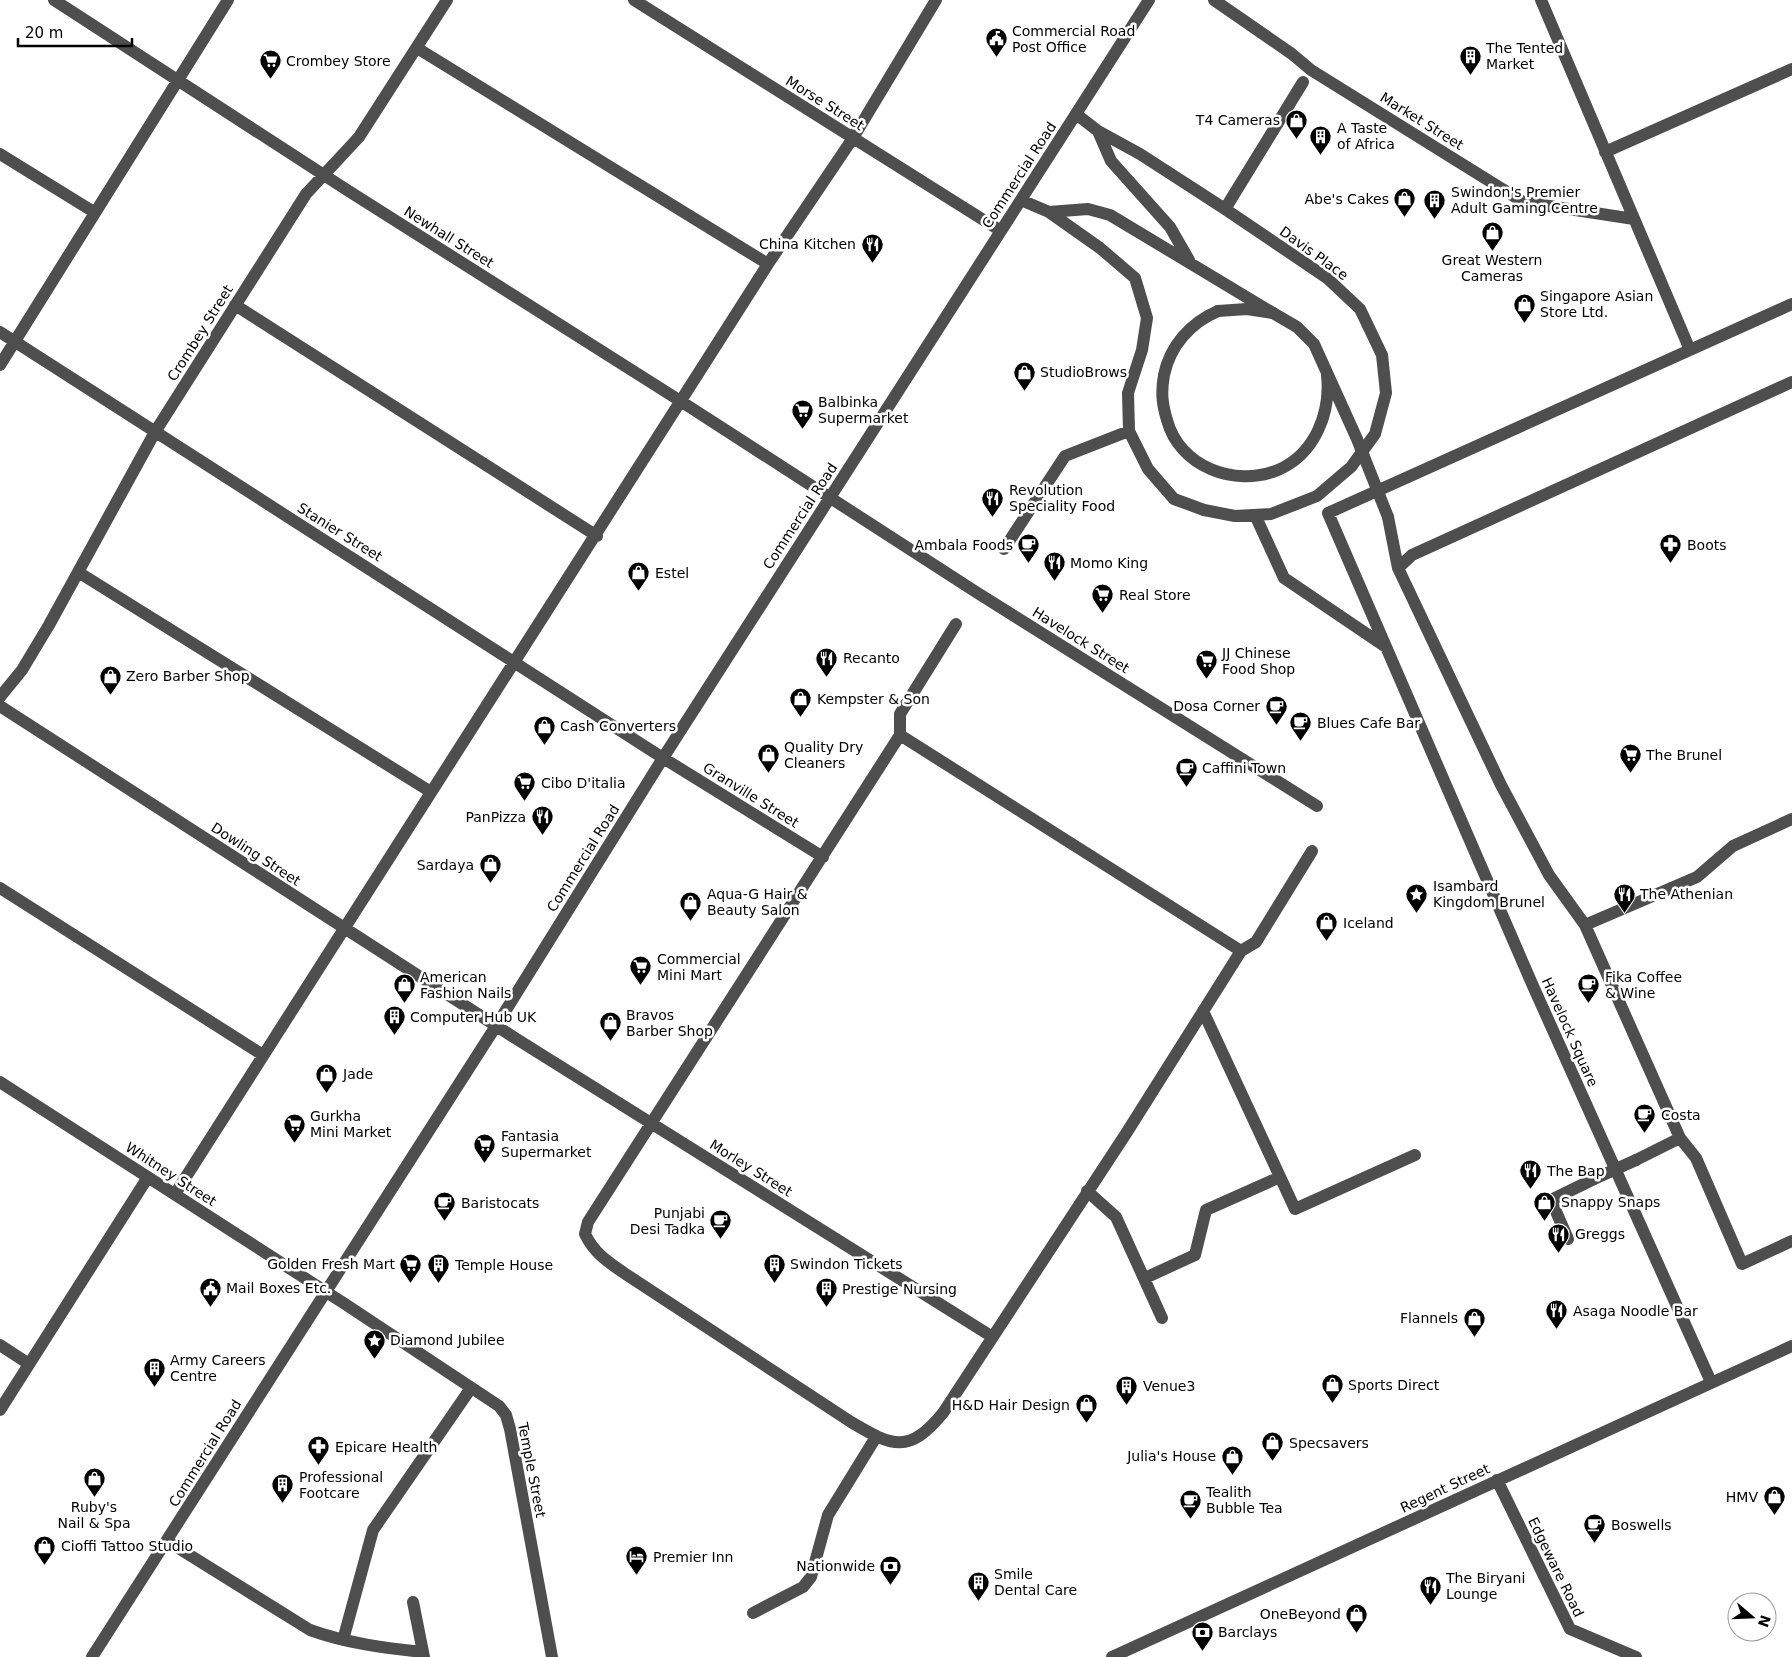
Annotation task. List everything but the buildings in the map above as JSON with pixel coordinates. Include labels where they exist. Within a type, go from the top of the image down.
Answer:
[{"type":"street","name":"Newhall Street","points":[[54,0],[324,175],[830,497]]},
{"type":"street","points":[[0,366],[94,212],[228,0]]},
{"type":"street","name":"Crombey Street","points":[[0,697],[22,670],[155,432],[235,304],[306,194],[359,137],[448,0]]},
{"type":"street","name":"Morse Street","points":[[634,0],[1001,231]]},
{"type":"street","points":[[175,1194],[431,792],[597,536],[768,264],[853,138],[935,0]]},
{"type":"street","name":"Commercial Road","points":[[92,1657],[496,1026],[663,758],[1149,0]]},
{"type":"street","name":"Market Street","points":[[1214,0],[1292,54],[1311,70],[1523,202],[1634,219]]},
{"type":"street","points":[[1541,0],[1690,350],[1792,304]]},
{"type":"street","points":[[417,48],[768,264]]},
{"type":"street","points":[[1605,152],[1792,69]]},
{"type":"street","points":[[1225,209],[1303,82]]},
{"type":"street","name":"Davis Place","points":[[1022,200],[1049,212],[1100,248],[1135,278],[1147,318],[1142,350],[1128,393],[1129,431],[1148,469],[1174,499],[1204,510],[1235,516],[1271,514],[1317,496],[1351,467],[1375,434],[1386,393],[1382,355],[1360,309],[1327,278],[1140,154],[1098,131],[1076,114]]},
{"type":"street","points":[[1098,131],[1111,161],[1170,227],[1190,262]]},
{"type":"street","points":[[0,154],[94,212]]},
{"type":"street","points":[[1049,212],[1088,209],[1110,215],[1190,262],[1277,316],[1284,320],[1304,335],[1310,341],[1315,346],[1326,368],[1327,376],[1328,390],[1326,411],[1318,432],[1301,454],[1278,469],[1256,475],[1236,475],[1214,471],[1197,463],[1182,450],[1171,434],[1160,393],[1172,351],[1180,339],[1194,325],[1218,311],[1247,309],[1273,313],[1297,327],[1314,344],[1318,353],[1322,361],[1326,370],[1358,439],[1388,517],[1398,568],[1501,785],[1549,875],[1585,925],[1680,1138],[1696,1158],[1742,1264],[1792,1241]]},
{"type":"street","points":[[235,304],[597,536]]},
{"type":"street","name":"Stanier Street","points":[[0,332],[663,758]]},
{"type":"street","name":"Havelock Square","points":[[1690,350],[1328,513],[1533,986],[1711,1382]]},
{"type":"street","points":[[1398,568],[1412,555],[1792,382]]},
{"type":"street","points":[[1004,549],[1065,456],[1129,431]]},
{"type":"street","name":"Havelock Street","points":[[830,497],[976,592],[1317,806]]},
{"type":"street","points":[[1254,515],[1284,578],[1387,648]]},
{"type":"street","points":[[78,572],[431,792]]},
{"type":"street","points":[[956,624],[900,714],[900,735],[650,1123],[588,1222],[585,1234],[592,1247],[603,1258],[824,1405],[876,1437],[896,1443],[919,1437],[929,1429],[943,1412],[1241,951],[1256,942],[1312,851]]},
{"type":"street","name":"Dowling Street","points":[[0,706],[496,1026]]},
{"type":"street","points":[[900,735],[1241,951]]},
{"type":"street","name":"Granville Street","points":[[663,758],[823,857]]},
{"type":"street","points":[[1585,925],[1696,877],[1733,846],[1792,820]]},
{"type":"street","points":[[0,888],[263,1055]]},
{"type":"street","points":[[1204,1011],[1295,1209],[1415,1155]]},
{"type":"street","name":"Morley Street","points":[[496,1026],[991,1336]]},
{"type":"street","name":"Whitney Street","points":[[0,1082],[326,1291]]},
{"type":"street","points":[[1568,1239],[1550,1200],[1680,1138]]},
{"type":"street","points":[[0,1410],[148,1177]]},
{"type":"street","points":[[1145,1278],[1195,1255],[1206,1210],[1280,1177]]},
{"type":"street","points":[[1087,1191],[1116,1217],[1162,1318]]},
{"type":"street","name":"Temple Street","points":[[326,1291],[499,1406],[506,1415],[552,1657]]},
{"type":"street","points":[[0,1345],[29,1364]]},
{"type":"street","name":"Regent Street","points":[[1112,1657],[1792,1346]]},
{"type":"street","points":[[343,1640],[373,1530],[471,1388]]},
{"type":"street","points":[[753,1613],[804,1587],[811,1577],[828,1515],[876,1437]]},
{"type":"street","name":"Edgeware Road","points":[[1498,1480],[1566,1623],[1574,1633],[1636,1657]]},
{"type":"street","points":[[167,1541],[310,1630],[343,1640],[423,1655],[413,1602]]},
{"type":"place","name":"Commercial Road Post Office","points":[[996,58]]},
{"type":"place","name":"The Tented Market","points":[[1470,75]]},
{"type":"place","name":"Crombey Store","points":[[270,80]]},
{"type":"place","name":"T4 Cameras","points":[[1296,139]]},
{"type":"place","name":"A Taste of Africa","points":[[1321,155]]},
{"type":"place","name":"Abe's Cakes","points":[[1405,218]]},
{"type":"place","name":"Swindon's Premier Adult Gaming Centre","points":[[1435,219]]},
{"type":"place","name":"Great Western Cameras","points":[[1492,251]]},
{"type":"place","name":"China Kitchen","points":[[872,263]]},
{"type":"place","name":"Singapore Asian Store Ltd.","points":[[1524,323]]},
{"type":"place","name":"StudioBrows","points":[[1024,391]]},
{"type":"place","name":"Balbinka Supermarket","points":[[802,429]]},
{"type":"place","name":"Revolution Speciality Food","points":[[993,517]]},
{"type":"place","name":"Ambala Foods","points":[[1029,564]]},
{"type":"place","name":"Boots","points":[[1671,564]]},
{"type":"place","name":"Momo King","points":[[1054,582]]},
{"type":"place","name":"Estel","points":[[639,592]]},
{"type":"place","name":"Real Store","points":[[1103,614]]},
{"type":"place","name":"Recanto","points":[[827,677]]},
{"type":"place","name":"JJ Chinese Food Shop","points":[[1206,680]]},
{"type":"place","name":"Zero Barber Shop","points":[[110,695]]},
{"type":"place","name":"Kempster & Son","points":[[801,718]]},
{"type":"place","name":"Dosa Corner","points":[[1276,725]]},
{"type":"place","name":"Blues Cafe Bar","points":[[1301,742]]},
{"type":"place","name":"Cash Converters","points":[[544,745]]},
{"type":"place","name":"Quality Dry Cleaners","points":[[768,774]]},
{"type":"place","name":"The Brunel","points":[[1630,774]]},
{"type":"place","name":"Caffini Town","points":[[1186,787]]},
{"type":"place","name":"Cibo D'italia","points":[[525,802]]},
{"type":"place","name":"PanPizza","points":[[542,836]]},
{"type":"place","name":"Sardaya","points":[[490,884]]},
{"type":"place","name":"Isambard Kingdom Brunel","points":[[1417,913]]},
{"type":"place","name":"The Athenian","points":[[1624,913]]},
{"type":"place","name":"Aqua-G Hair & Beauty Salon","points":[[691,921]]},
{"type":"place","name":"Iceland","points":[[1327,942]]},
{"type":"place","name":"Commercial Mini Mart","points":[[641,986]]},
{"type":"place","name":"American Fashion Nails","points":[[404,1004]]},
{"type":"place","name":"Fika Coffee & Wine","points":[[1589,1004]]},
{"type":"place","name":"Computer Hub UK","points":[[394,1036]]},
{"type":"place","name":"Bravos Barber Shop","points":[[610,1042]]},
{"type":"place","name":"Jade","points":[[327,1093]]},
{"type":"place","name":"Costa","points":[[1645,1134]]},
{"type":"place","name":"Gurkha Mini Market","points":[[294,1143]]},
{"type":"place","name":"Fantasia Supermarket","points":[[485,1163]]},
{"type":"place","name":"The Bap","points":[[1531,1190]]},
{"type":"place","name":"Snappy Snaps","points":[[1545,1221]]},
{"type":"place","name":"Baristocats","points":[[445,1222]]},
{"type":"place","name":"Punjabi Desi Tadka","points":[[721,1240]]},
{"type":"place","name":"Greggs","points":[[1559,1253]]},
{"type":"place","name":"Golden Fresh Mart","points":[[411,1283]]},
{"type":"place","name":"Swindon Tickets","points":[[774,1283]]},
{"type":"place","name":"Temple House","points":[[439,1284]]},
{"type":"place","name":"Mail Boxes Etc.","points":[[210,1307]]},
{"type":"place","name":"Prestige Nursing","points":[[826,1308]]},
{"type":"place","name":"Asaga Noodle Bar","points":[[1557,1330]]},
{"type":"place","name":"Flannels","points":[[1474,1337]]},
{"type":"place","name":"Diamond Jubilee","points":[[374,1359]]},
{"type":"place","name":"Army Careers Centre","points":[[154,1387]]},
{"type":"place","name":"Sports Direct","points":[[1332,1404]]},
{"type":"place","name":"Venue3","points":[[1127,1405]]},
{"type":"place","name":"H&D Hair Design","points":[[1086,1424]]},
{"type":"place","name":"Specsavers","points":[[1273,1462]]},
{"type":"place","name":"Epicare Health","points":[[319,1466]]},
{"type":"place","name":"Julia's House","points":[[1232,1475]]},
{"type":"place","name":"Ruby's Nail & Spa","points":[[94,1498]]},
{"type":"place","name":"Professional Footcare","points":[[283,1504]]},
{"type":"place","name":"HMV","points":[[1774,1516]]},
{"type":"place","name":"Tealith Bubble Tea","points":[[1190,1519]]},
{"type":"place","name":"Boswells","points":[[1595,1544]]},
{"type":"place","name":"Cioffi Tattoo Studio","points":[[45,1565]]},
{"type":"place","name":"Premier Inn","points":[[637,1576]]},
{"type":"place","name":"Nationwide","points":[[891,1585]]},
{"type":"place","name":"Smile Dental Care","points":[[978,1601]]},
{"type":"place","name":"The Biryani Lounge","points":[[1430,1605]]},
{"type":"place","name":"OneBeyond","points":[[1357,1633]]},
{"type":"place","name":"Barclays","points":[[1202,1651]]}]
